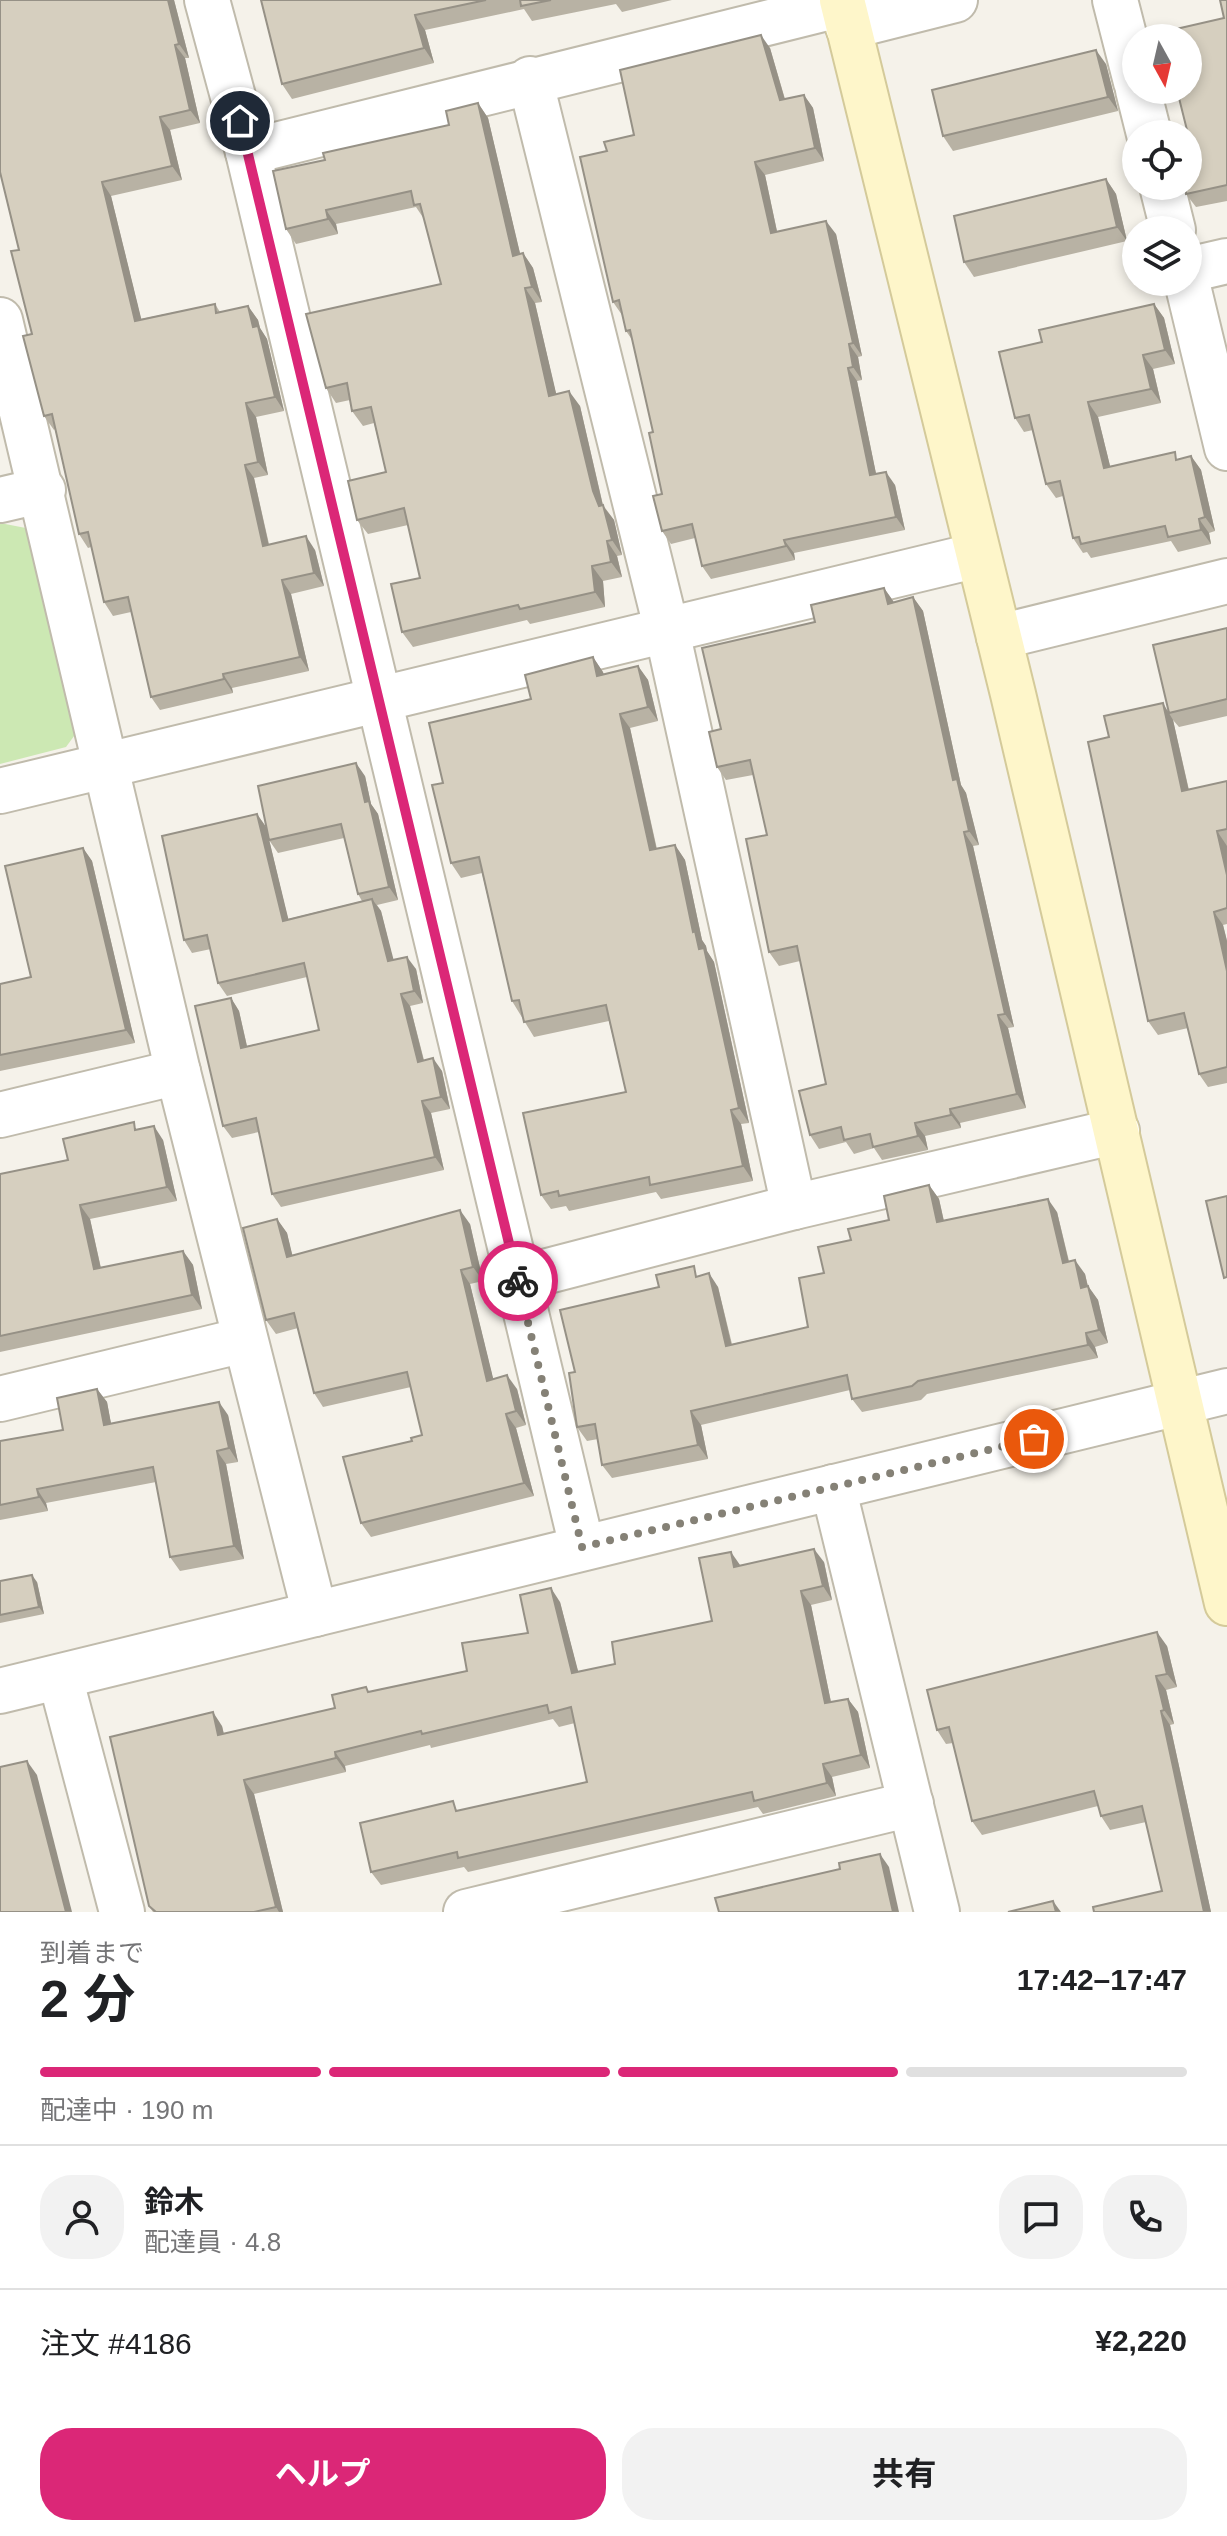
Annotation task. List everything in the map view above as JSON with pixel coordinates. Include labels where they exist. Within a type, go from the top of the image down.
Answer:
[{"type":"street","points":[[207,0],[248,152],[582,1547]]},
{"type":"street","points":[[248,152],[530,79],[844,10],[955,0]]},
{"type":"street","points":[[1115,0],[1122,27]]},
{"type":"street","points":[[844,10],[999,637],[1227,1603]]},
{"type":"street","points":[[530,79],[667,631],[794,1207]]},
{"type":"street","points":[[1202,267],[1227,261]]},
{"type":"street","points":[[1190,296],[1227,448]]},
{"type":"street","points":[[0,320],[43,490],[178,1072],[315,1614]]},
{"type":"street","points":[[0,500],[43,490]]},
{"type":"street","points":[[0,791],[978,555]]},
{"type":"street","points":[[999,637],[1227,581]]},
{"type":"street","points":[[0,1115],[178,1072]]},
{"type":"street","points":[[517,1279],[794,1207],[1117,1131]]},
{"type":"street","points":[[0,1399],[244,1340]]},
{"type":"street","points":[[0,1691],[1227,1391]]},
{"type":"street","points":[[833,1487],[937,1912]]},
{"type":"street","points":[[60,1677],[122,1912]]},
{"type":"street","points":[[466,1912],[911,1804]]},
{"type":"green space","points":[[0,523],[31,529],[77,732],[66,747],[0,764]]},
{"type":"building","points":[[0,0],[168,0],[190,110],[160,117],[172,166],[102,182],[135,321],[215,304],[216,313],[248,306],[253,327],[258,326],[275,397],[246,403],[258,462],[245,465],[263,546],[306,536],[314,573],[282,580],[300,657],[223,674],[224,679],[151,697],[128,597],[104,602],[88,532],[79,534],[52,414],[44,416],[23,336],[32,334],[11,251],[19,250],[0,172]]},
{"type":"building","points":[[261,0],[486,0],[415,15],[424,48],[282,84]]},
{"type":"building","points":[[520,0],[551,0],[521,6]]},
{"type":"building","points":[[1220,0],[1227,0],[1227,185],[1202,190],[1202,120],[1184,120],[1180,104],[1202,104],[1202,24],[1198,24],[1224,18]]},
{"type":"building","points":[[761,35],[780,100],[804,95],[815,148],[755,162],[771,233],[826,221],[853,343],[849,344],[853,367],[848,368],[870,475],[886,472],[896,517],[784,540],[786,546],[702,566],[692,524],[662,531],[653,496],[662,494],[649,433],[653,432],[630,330],[626,331],[619,300],[613,302],[580,157],[607,151],[604,142],[634,135],[620,70]]},
{"type":"building","points":[[1096,50],[1108,97],[943,136],[932,90]]},
{"type":"building","points":[[478,103],[513,256],[523,253],[532,287],[525,288],[549,396],[569,391],[593,491],[599,506],[603,505],[612,540],[607,541],[611,562],[592,566],[595,592],[520,609],[518,605],[402,632],[391,584],[420,578],[404,508],[357,520],[348,481],[386,472],[371,407],[352,411],[347,383],[326,388],[306,314],[441,284],[420,204],[414,205],[411,191],[326,210],[328,219],[286,229],[273,171],[325,160],[323,153],[449,125],[446,111]]},
{"type":"building","points":[[1106,179],[1117,227],[964,262],[954,216]]},
{"type":"building","points":[[1154,304],[1165,350],[1143,355],[1151,389],[1088,402],[1104,468],[1175,452],[1176,460],[1191,456],[1205,517],[1199,519],[1201,530],[1168,537],[1165,526],[1081,544],[1079,537],[1073,538],[1060,481],[1046,484],[1029,415],[1015,418],[999,352],[1042,342],[1039,330]]},
{"type":"building","points":[[884,588],[888,604],[913,597],[953,780],[957,779],[969,831],[964,832],[1005,1014],[998,1015],[1017,1094],[950,1109],[951,1115],[915,1123],[918,1136],[873,1147],[870,1134],[844,1140],[841,1127],[810,1135],[799,1091],[826,1084],[797,946],[769,952],[746,839],[767,835],[750,760],[717,767],[709,732],[721,729],[702,648],[815,622],[811,605]]},
{"type":"building","points":[[1227,628],[1227,699],[1169,713],[1153,645]]},
{"type":"building","points":[[593,657],[597,676],[638,666],[648,707],[620,714],[650,850],[675,845],[693,932],[699,949],[704,948],[739,1108],[731,1110],[743,1166],[650,1185],[649,1177],[559,1196],[558,1191],[541,1195],[523,1113],[626,1092],[606,1005],[524,1022],[519,1000],[512,1001],[479,857],[451,863],[432,785],[443,783],[429,723],[531,699],[525,675]]},
{"type":"building","points":[[1163,703],[1182,791],[1227,781],[1227,829],[1217,831],[1227,875],[1227,908],[1214,912],[1227,971],[1227,1067],[1199,1074],[1184,1013],[1148,1021],[1088,742],[1109,737],[1104,716]]},
{"type":"building","points":[[356,763],[365,802],[369,801],[389,887],[358,894],[341,824],[269,840],[258,786]]},
{"type":"building","points":[[257,814],[283,921],[372,899],[388,961],[407,957],[414,991],[401,994],[418,1062],[433,1058],[441,1097],[422,1101],[435,1157],[272,1194],[256,1118],[223,1126],[195,1006],[231,998],[241,1048],[319,1030],[304,963],[218,983],[207,935],[184,940],[162,836]]},
{"type":"building","points":[[83,848],[126,1030],[0,1055],[0,984],[31,977],[5,866]]},
{"type":"building","points":[[134,1122],[135,1130],[154,1126],[167,1187],[80,1205],[94,1269],[183,1251],[192,1295],[0,1336],[0,1174],[68,1160],[63,1139]]},
{"type":"building","points":[[929,1185],[937,1222],[1048,1199],[1063,1263],[1075,1260],[1081,1288],[1088,1286],[1099,1330],[1086,1333],[1088,1345],[918,1381],[912,1386],[852,1399],[847,1375],[691,1411],[698,1445],[602,1465],[595,1424],[577,1427],[569,1373],[575,1372],[560,1310],[659,1287],[656,1275],[694,1266],[696,1277],[709,1273],[726,1346],[808,1327],[799,1278],[824,1273],[818,1247],[851,1240],[848,1229],[889,1220],[884,1196]]},
{"type":"building","points":[[1227,1196],[1227,1277],[1224,1278],[1206,1201]]},
{"type":"building","points":[[460,1210],[473,1267],[461,1270],[487,1381],[507,1375],[516,1411],[506,1414],[524,1483],[361,1523],[343,1457],[412,1441],[411,1438],[422,1435],[407,1372],[314,1393],[294,1313],[266,1320],[243,1228],[277,1219],[287,1257]]},
{"type":"building","points":[[97,1389],[104,1425],[219,1402],[229,1448],[217,1451],[234,1546],[170,1557],[153,1467],[37,1489],[39,1497],[0,1505],[0,1441],[63,1430],[57,1398]]},
{"type":"building","points":[[814,1549],[823,1586],[801,1591],[825,1703],[848,1699],[861,1755],[823,1764],[827,1783],[754,1801],[752,1792],[458,1858],[457,1852],[371,1872],[360,1823],[453,1801],[456,1811],[587,1782],[571,1707],[549,1713],[547,1705],[335,1752],[336,1758],[244,1780],[276,1907],[254,1912],[156,1912],[149,1906],[110,1737],[213,1712],[218,1735],[335,1708],[332,1695],[366,1687],[368,1692],[467,1671],[462,1643],[528,1633],[520,1595],[551,1588],[572,1673],[615,1664],[612,1642],[712,1621],[699,1558],[731,1552],[734,1567]]},
{"type":"building","points":[[32,1575],[39,1607],[0,1615],[0,1581]]},
{"type":"building","points":[[1157,1632],[1167,1674],[1156,1676],[1164,1710],[1161,1711],[1204,1912],[1094,1912],[1093,1907],[1162,1891],[1142,1806],[1101,1816],[1094,1791],[972,1821],[949,1727],[937,1730],[927,1690]]},
{"type":"building","points":[[27,1761],[66,1912],[0,1912],[0,1767]]},
{"type":"building","points":[[880,1854],[893,1912],[719,1912],[715,1898],[840,1869],[839,1863]]},
{"type":"building","points":[[1053,1901],[1056,1912],[1008,1912]]},
{"type":"way so far","points":[[518,1281],[582,1547],[1034,1439]]},
{"type":"route","points":[[240,121],[518,1281]]}]
